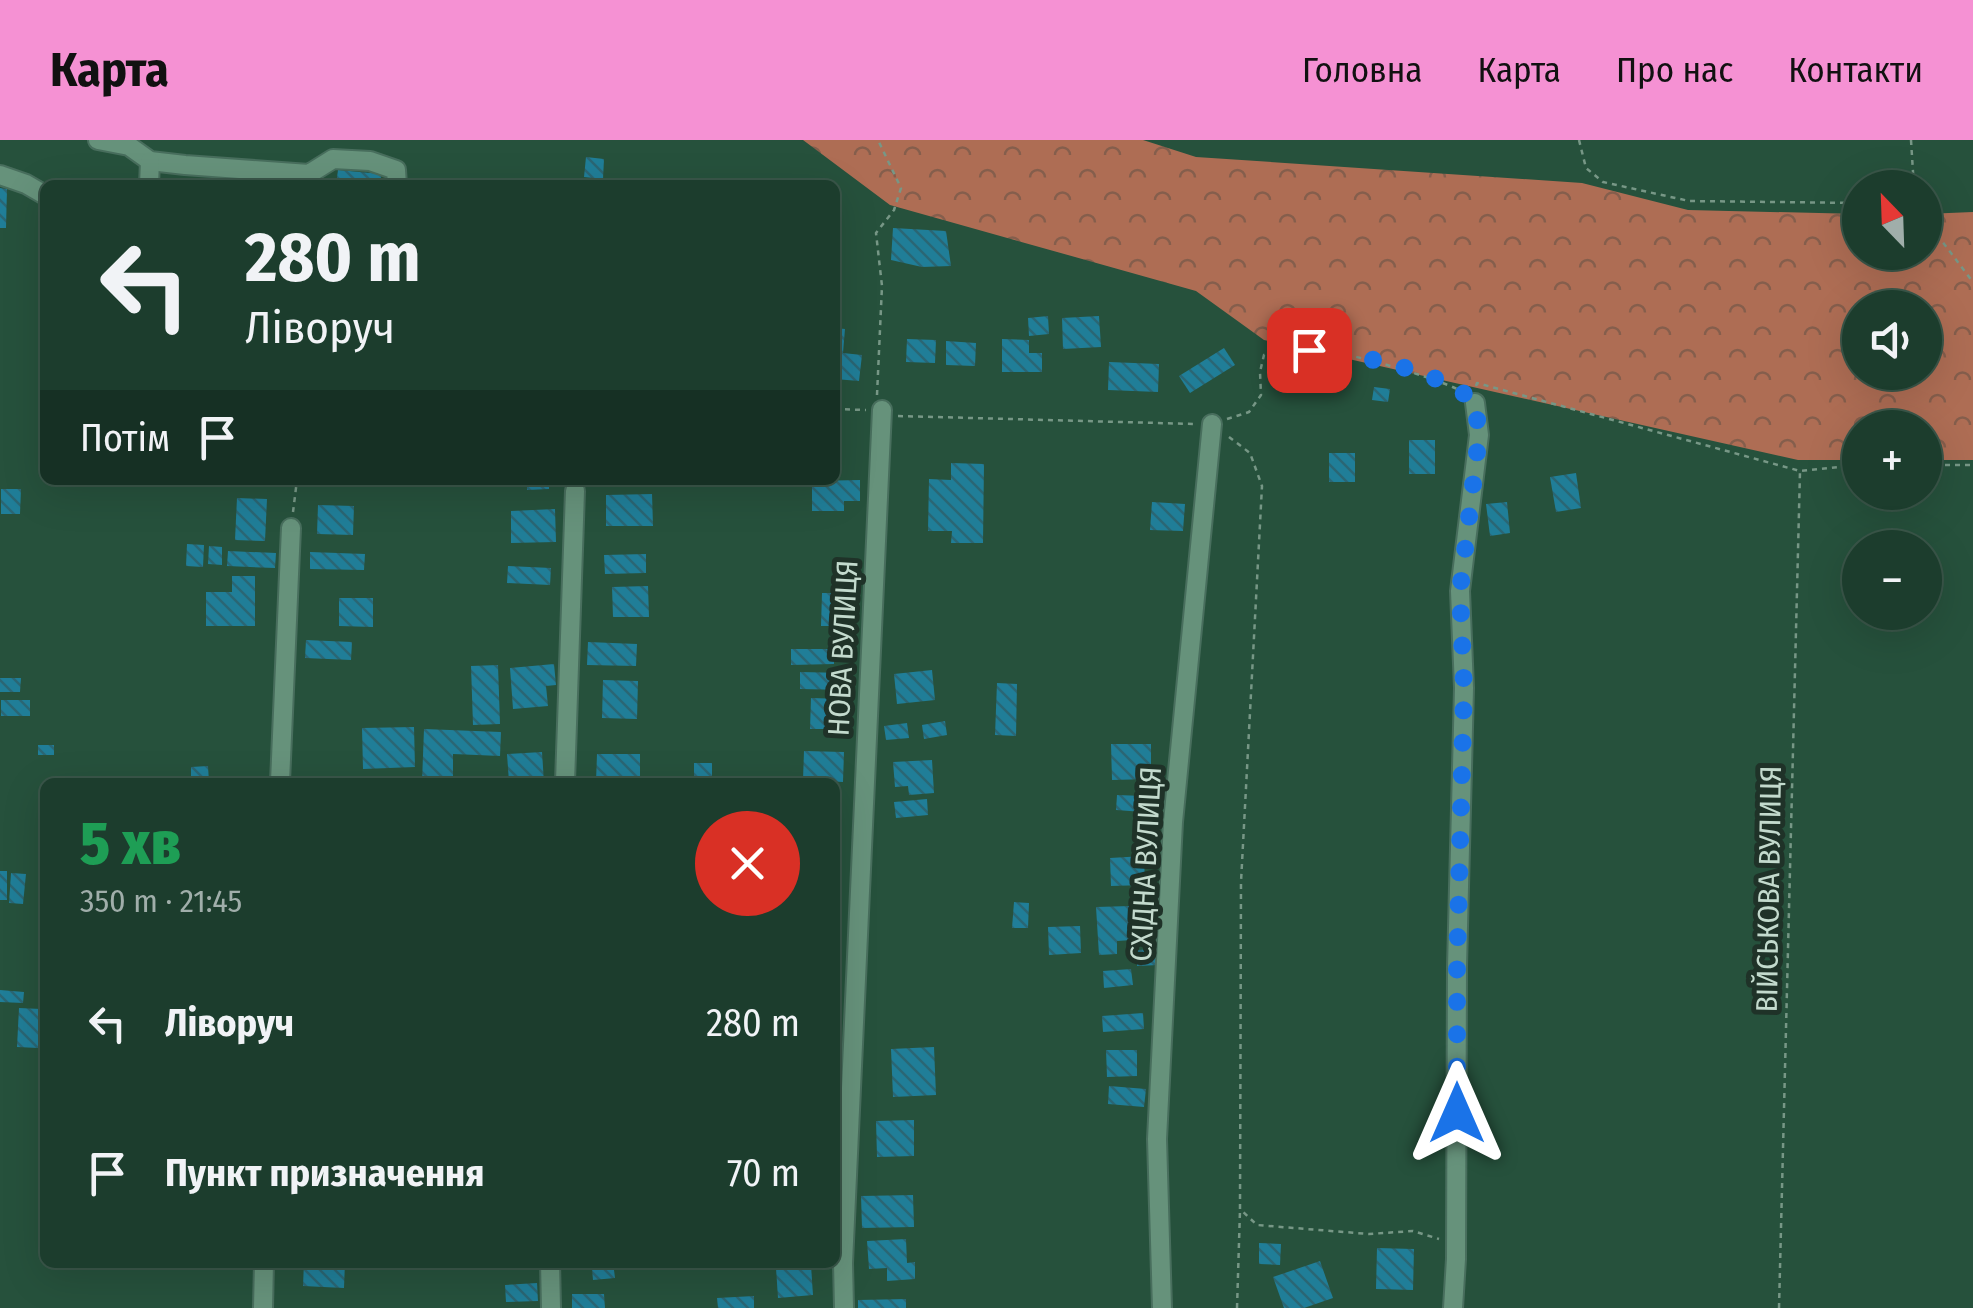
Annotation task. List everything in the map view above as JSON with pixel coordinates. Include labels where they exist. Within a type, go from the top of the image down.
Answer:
[{"type":"street","points":[[98,140],[129,146],[150,161],[309,174],[332,159],[370,161],[396,170],[397,180]]},
{"type":"street","points":[[150,161],[150,180]]},
{"type":"street","points":[[0,175],[40,193]]},
{"type":"street","points":[[1453,1308],[1464,688],[1460,591],[1479,436],[1475,402]]},
{"type":"street","name":"НОВА ВУЛИЦЯ","points":[[844,1308],[882,410]]},
{"type":"street","name":"СХІДНА ВУЛИЦЯ","points":[[1162,1308],[1157,1139],[1173,822],[1212,424]]},
{"type":"street","points":[[565,778],[575,491]]},
{"type":"street","points":[[280,778],[292,528]]},
{"type":"street","points":[[263,1308],[264,1268]]},
{"type":"street","points":[[550,1268],[550,1308]]},
{"type":"path","points":[[878,140],[902,188],[894,210],[876,233],[882,286],[876,395],[882,410]]},
{"type":"path","points":[[1579,140],[1586,168],[1603,182],[1689,200],[1842,203]]},
{"type":"path","points":[[1911,140],[1913,170]]},
{"type":"path","points":[[1942,241],[1973,282]]},
{"type":"path","points":[[840,409],[882,410],[894,416],[1212,424],[1249,412],[1262,395],[1260,372],[1264,355],[1280,346],[1338,353],[1421,374],[1460,390],[1475,402]]},
{"type":"path","points":[[1475,402],[1476,383],[1800,471],[1842,467]]},
{"type":"path","points":[[1212,424],[1250,452],[1262,486],[1241,882],[1238,1308]]},
{"type":"path","points":[[1942,465],[1973,465]]},
{"type":"path","name":"ВІЙСЬКОВА ВУЛИЦЯ","points":[[1778,1308],[1800,471]]},
{"type":"path","points":[[292,528],[296,485]]},
{"type":"path","points":[[1240,1209],[1257,1224],[1432,1236],[1448,1243],[1456,1259]]},
{"type":"green space","points":[[803,140],[1143,140],[1196,157],[1582,183],[1688,210],[1842,214],[1842,270],[1942,270],[1942,213],[1973,212],[1973,460],[1942,460],[1942,410],[1842,410],[1842,460],[1798,460],[1264,340],[1196,291],[890,205]]},
{"type":"building","points":[[586,157],[604,159],[603,179],[584,177]]},
{"type":"building","points":[[338,170],[381,174],[381,180],[337,180]]},
{"type":"building","points":[[0,188],[7,189],[6,228],[0,228]]},
{"type":"building","points":[[893,228],[946,231],[951,266],[922,267],[891,260]]},
{"type":"building","points":[[1048,316],[1049,334],[1029,336],[1028,318]]},
{"type":"building","points":[[1099,316],[1101,347],[1063,349],[1062,318]]},
{"type":"building","points":[[840,328],[845,329],[843,353],[862,355],[859,381],[840,379]]},
{"type":"building","points":[[907,339],[936,340],[935,363],[906,362]]},
{"type":"building","points":[[1002,339],[1029,340],[1029,353],[1042,353],[1042,372],[1002,372]]},
{"type":"building","points":[[946,341],[976,343],[975,366],[946,365]]},
{"type":"building","points":[[1224,348],[1235,365],[1190,393],[1179,376]]},
{"type":"building","points":[[1109,362],[1159,364],[1158,392],[1108,390]]},
{"type":"building","points":[[1374,387],[1390,389],[1388,402],[1372,400]]},
{"type":"building","points":[[1409,440],[1435,440],[1435,474],[1409,474]]},
{"type":"building","points":[[1329,453],[1355,453],[1355,482],[1329,482]]},
{"type":"building","points":[[951,463],[984,464],[983,543],[951,543],[952,531],[928,531],[929,479],[951,480]]},
{"type":"building","points":[[1576,473],[1581,508],[1556,512],[1550,477]]},
{"type":"building","points":[[840,480],[860,480],[860,501],[844,501],[844,511],[812,511],[812,485],[840,485]]},
{"type":"building","points":[[527,485],[549,485],[549,489],[527,490]]},
{"type":"building","points":[[1,489],[21,489],[20,514],[1,514]]},
{"type":"building","points":[[652,494],[653,526],[606,526],[606,495]]},
{"type":"building","points":[[237,498],[267,499],[265,541],[235,540]]},
{"type":"building","points":[[1152,502],[1185,504],[1183,531],[1150,530]]},
{"type":"building","points":[[1507,502],[1510,533],[1490,536],[1486,504]]},
{"type":"building","points":[[318,505],[354,506],[353,535],[317,534]]},
{"type":"building","points":[[555,509],[556,542],[511,543],[511,511]]},
{"type":"building","points":[[187,544],[204,545],[203,567],[186,566]]},
{"type":"building","points":[[209,546],[222,547],[222,565],[208,564]]},
{"type":"building","points":[[228,551],[276,553],[275,568],[227,566]]},
{"type":"building","points":[[310,552],[365,554],[364,570],[310,569]]},
{"type":"building","points":[[646,554],[646,573],[605,574],[604,555]]},
{"type":"building","points":[[508,566],[551,568],[550,585],[507,583]]},
{"type":"building","points":[[232,576],[255,576],[255,626],[206,626],[206,592],[232,592]]},
{"type":"building","points":[[648,586],[649,617],[613,617],[612,587]]},
{"type":"building","points":[[822,593],[849,593],[849,626],[821,626]]},
{"type":"building","points":[[339,598],[373,598],[373,627],[339,626]]},
{"type":"building","points":[[836,632],[851,632],[850,655],[835,654]]},
{"type":"building","points":[[306,640],[352,642],[351,660],[305,658]]},
{"type":"building","points":[[588,642],[637,644],[636,666],[587,665]]},
{"type":"building","points":[[791,649],[834,649],[834,664],[791,665]]},
{"type":"building","points":[[554,664],[556,685],[546,686],[548,706],[513,709],[510,668]]},
{"type":"building","points":[[498,665],[500,724],[473,725],[471,666]]},
{"type":"building","points":[[932,670],[935,700],[897,704],[894,674]]},
{"type":"building","points":[[800,672],[846,673],[846,690],[800,689]]},
{"type":"building","points":[[0,678],[21,678],[20,692],[0,692]]},
{"type":"building","points":[[603,680],[638,681],[637,719],[602,718]]},
{"type":"building","points":[[997,683],[1017,684],[1016,736],[995,735]]},
{"type":"building","points":[[811,698],[845,699],[844,729],[810,729]]},
{"type":"building","points":[[1,700],[30,700],[30,716],[1,716]]},
{"type":"building","points":[[945,721],[947,735],[924,739],[922,725]]},
{"type":"building","points":[[907,723],[909,738],[886,740],[884,726]]},
{"type":"building","points":[[414,727],[415,767],[363,769],[362,728]]},
{"type":"building","points":[[424,729],[501,732],[500,756],[453,754],[453,778],[422,778]]},
{"type":"building","points":[[1111,744],[1151,744],[1151,779],[1112,780]]},
{"type":"building","points":[[38,745],[54,745],[54,755],[38,755]]},
{"type":"building","points":[[804,751],[844,752],[843,782],[840,778],[803,778]]},
{"type":"building","points":[[542,752],[544,778],[509,778],[507,754]]},
{"type":"building","points":[[597,754],[640,754],[640,778],[596,778]]},
{"type":"building","points":[[932,760],[934,793],[909,795],[908,786],[895,787],[893,762]]},
{"type":"building","points":[[694,763],[712,763],[712,778],[694,778]]},
{"type":"building","points":[[208,766],[209,778],[191,778],[191,767]]},
{"type":"building","points":[[1117,795],[1144,796],[1143,812],[1116,810]]},
{"type":"building","points":[[927,799],[928,815],[896,818],[894,802]]},
{"type":"building","points":[[1144,856],[1145,885],[1111,886],[1110,858]]},
{"type":"building","points":[[0,871],[7,871],[7,900],[0,900]]},
{"type":"building","points":[[11,873],[26,874],[23,904],[9,903]]},
{"type":"building","points":[[1139,892],[1156,892],[1156,903],[1139,904]]},
{"type":"building","points":[[1014,902],[1029,903],[1028,928],[1012,928]]},
{"type":"building","points":[[1130,906],[1132,940],[1117,941],[1117,954],[1099,955],[1096,907]]},
{"type":"building","points":[[1080,926],[1081,953],[1049,955],[1048,927]]},
{"type":"building","points":[[1157,949],[1158,965],[1137,966],[1137,950]]},
{"type":"building","points":[[1131,969],[1133,985],[1104,988],[1103,971]]},
{"type":"building","points":[[0,990],[24,992],[23,1003],[0,1002]]},
{"type":"building","points":[[19,1008],[40,1009],[38,1048],[17,1047]]},
{"type":"building","points":[[1143,1013],[1144,1029],[1103,1032],[1102,1016]]},
{"type":"building","points":[[934,1047],[936,1095],[893,1097],[891,1049]]},
{"type":"building","points":[[1106,1050],[1137,1050],[1137,1076],[1107,1077]]},
{"type":"building","points":[[1109,1086],[1146,1089],[1144,1107],[1108,1104]]},
{"type":"building","points":[[914,1120],[914,1156],[877,1157],[876,1121]]},
{"type":"building","points":[[913,1195],[914,1227],[862,1228],[861,1196]]},
{"type":"building","points":[[906,1239],[907,1263],[915,1262],[915,1279],[887,1281],[887,1268],[869,1269],[867,1241]]},
{"type":"building","points":[[1259,1243],[1281,1244],[1280,1265],[1259,1264]]},
{"type":"building","points":[[1377,1248],[1414,1249],[1413,1290],[1376,1289]]},
{"type":"building","points":[[1320,1261],[1333,1298],[1304,1308],[1284,1308],[1273,1277]]},
{"type":"building","points":[[304,1268],[345,1268],[344,1288],[303,1286]]},
{"type":"building","points":[[577,1268],[614,1268],[615,1278],[593,1280],[592,1269]]},
{"type":"building","points":[[776,1268],[811,1268],[813,1295],[778,1298]]},
{"type":"building","points":[[537,1283],[538,1301],[506,1302],[505,1285]]},
{"type":"building","points":[[572,1294],[604,1294],[605,1308],[572,1308]]},
{"type":"building","points":[[754,1296],[754,1308],[718,1308],[717,1298]]},
{"type":"building","points":[[906,1299],[906,1308],[858,1308],[858,1300]]},
{"type":"route","points":[[1309,350],[1338,353],[1421,374],[1460,390],[1475,402],[1479,436],[1460,591],[1464,688],[1457,1113]]}]
